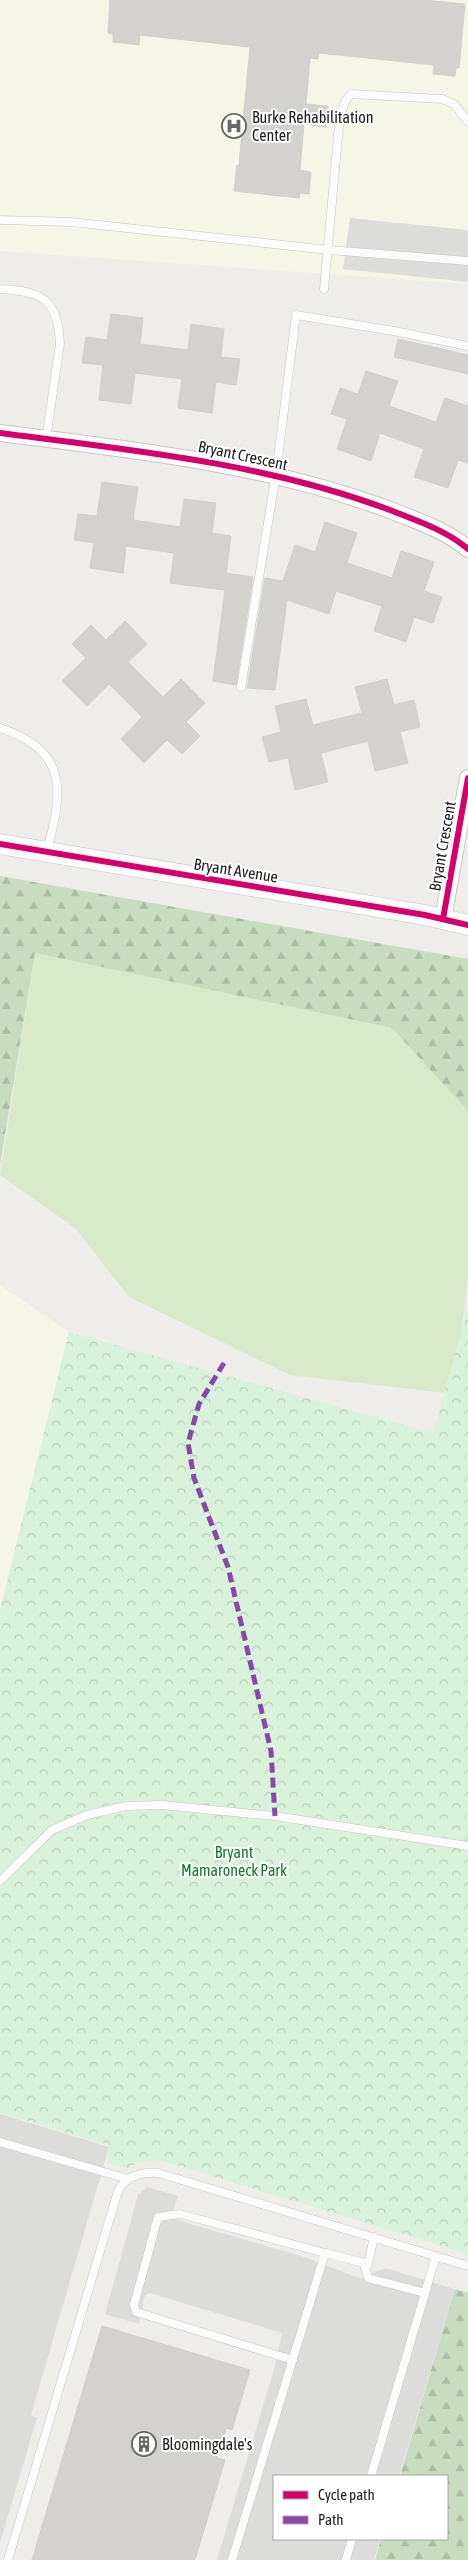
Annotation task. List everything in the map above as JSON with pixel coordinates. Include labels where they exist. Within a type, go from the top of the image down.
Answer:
[{"type":"street","name":"Bryant Crescent","points":[[0,433],[196,458],[276,474],[369,503],[431,526],[459,541],[468,549]]},
{"type":"street","name":"Bryant Crescent","points":[[443,919],[468,778]]},
{"type":"street","name":"Bryant Avenue","points":[[0,844],[443,919],[468,925]]},
{"type":"lane","points":[[324,289],[340,115],[346,100],[352,94],[442,99],[454,104],[468,122]]},
{"type":"lane","points":[[0,220],[71,222],[329,250],[468,261]]},
{"type":"lane","points":[[0,289],[37,293],[47,300],[55,313],[60,344],[46,439]]},
{"type":"lane","points":[[241,687],[276,474],[296,315],[394,331],[468,346]]},
{"type":"lane","points":[[0,728],[19,735],[35,745],[55,773],[59,792],[56,817],[47,853]]},
{"type":"lane","points":[[0,1881],[52,1830],[87,1815],[126,1806],[162,1805],[275,1816],[468,1846]]},
{"type":"lane","points":[[0,2142],[128,2179]]},
{"type":"lane","points":[[8,2560],[118,2192],[128,2179],[147,2172],[158,2173],[468,2266]]},
{"type":"lane","points":[[293,2360],[136,2312],[134,2305],[158,2216],[180,2214],[368,2264],[374,2237]]},
{"type":"lane","points":[[232,2560],[325,2253]]},
{"type":"lane","points":[[370,2475],[436,2256]]},
{"type":"lane","points":[[364,2263],[368,2278],[425,2293]]},
{"type":"lane","points":[[346,2560],[352,2540]]},
{"type":"shaded area","name":"Burke Rehabilitation Center","points":[[0,0],[468,0],[468,284],[0,251]]},
{"type":"shaded area","points":[[350,218],[468,230],[468,282],[343,269]]},
{"type":"shaded area","points":[[0,1285],[69,1332],[0,1610]]},
{"type":"shaded area","points":[[0,2114],[109,2147],[31,2415],[37,2418],[0,2543]]},
{"type":"shaded area","points":[[147,2187],[178,2196],[171,2218],[304,2257],[362,2279],[364,2276],[385,2268],[455,2289],[399,2475],[273,2475],[273,2540],[380,2540],[374,2560],[217,2560],[275,2366],[282,2333],[150,2293],[145,2295],[139,2324],[105,2314],[138,2195]]},
{"type":"green space","points":[[0,876],[468,959],[468,1111],[392,1028],[35,953],[0,1165]]},
{"type":"green space","points":[[35,953],[392,1028],[468,1111],[468,1277],[454,1394],[290,1375],[129,1297],[76,1229],[0,1175]]},
{"type":"green space","name":"Bryant Mamaroneck Park","points":[[468,1308],[468,2254],[159,2160],[138,2163],[127,2168],[107,2163],[109,2145],[0,2113],[0,1610],[69,1332],[433,1433]]},
{"type":"green space","points":[[455,2289],[468,2293],[468,2560],[375,2560],[381,2540],[448,2540],[448,2475],[400,2475]]},
{"type":"building","points":[[110,0],[424,0],[465,4],[459,68],[456,68],[455,76],[433,74],[434,65],[319,53],[318,59],[310,58],[306,104],[328,106],[326,127],[304,124],[300,170],[311,172],[309,194],[300,193],[299,198],[234,191],[237,165],[239,165],[250,47],[140,35],[139,45],[113,42],[113,34],[108,33]]},
{"type":"building","points":[[111,314],[143,318],[140,344],[188,350],[191,324],[224,329],[221,357],[240,359],[236,385],[216,382],[212,413],[178,408],[182,379],[135,373],[131,404],[99,400],[103,365],[82,363],[86,337],[107,340]]},
{"type":"building","points":[[398,339],[468,355],[468,374],[394,357]]},
{"type":"building","points":[[366,371],[398,381],[389,406],[436,422],[445,398],[468,406],[468,463],[458,460],[448,488],[414,477],[424,449],[380,433],[371,461],[337,449],[347,419],[331,414],[340,388],[358,394]]},
{"type":"building","points":[[102,482],[138,487],[133,520],[180,527],[184,499],[216,503],[212,533],[231,536],[226,573],[253,577],[236,685],[213,681],[225,590],[170,583],[174,553],[126,546],[123,573],[90,568],[94,543],[74,540],[78,514],[97,516]]},
{"type":"building","points":[[325,522],[357,533],[347,563],[392,578],[401,551],[434,562],[424,591],[442,597],[433,623],[414,617],[406,642],[374,631],[382,606],[336,591],[329,614],[287,600],[275,690],[247,688],[265,578],[283,581],[295,545],[315,552]]},
{"type":"building","points":[[125,621],[147,644],[128,662],[163,697],[181,679],[205,703],[186,722],[200,736],[182,754],[167,740],[144,763],[121,739],[142,717],[109,684],[87,706],[62,681],[86,658],[72,644],[91,625],[106,640]]},
{"type":"building","points":[[387,679],[394,705],[414,700],[420,727],[400,732],[408,763],[375,771],[368,741],[321,753],[328,782],[295,790],[288,758],[269,762],[262,737],[281,732],[275,706],[306,699],[313,725],[362,713],[355,687]]},
{"type":"building","name":"Bloomingdale's","points":[[102,2326],[250,2370],[232,2430],[226,2428],[217,2458],[225,2460],[195,2560],[32,2560]]},
{"type":"marked path","points":[[224,1363],[199,1404],[188,1443],[194,1478],[228,1567],[271,1751],[275,1816]]},
{"type":"cycle path","points":[[0,433],[148,452],[246,469],[342,494],[390,510],[431,526],[450,536],[468,549]]},
{"type":"cycle path","points":[[443,919],[468,778]]},
{"type":"cycle path","points":[[0,844],[425,915],[468,925]]},
{"type":"place","name":"Burke Rehabilitation Center","points":[[234,126]]},
{"type":"place","name":"Bloomingdale's","points":[[144,2444]]}]
